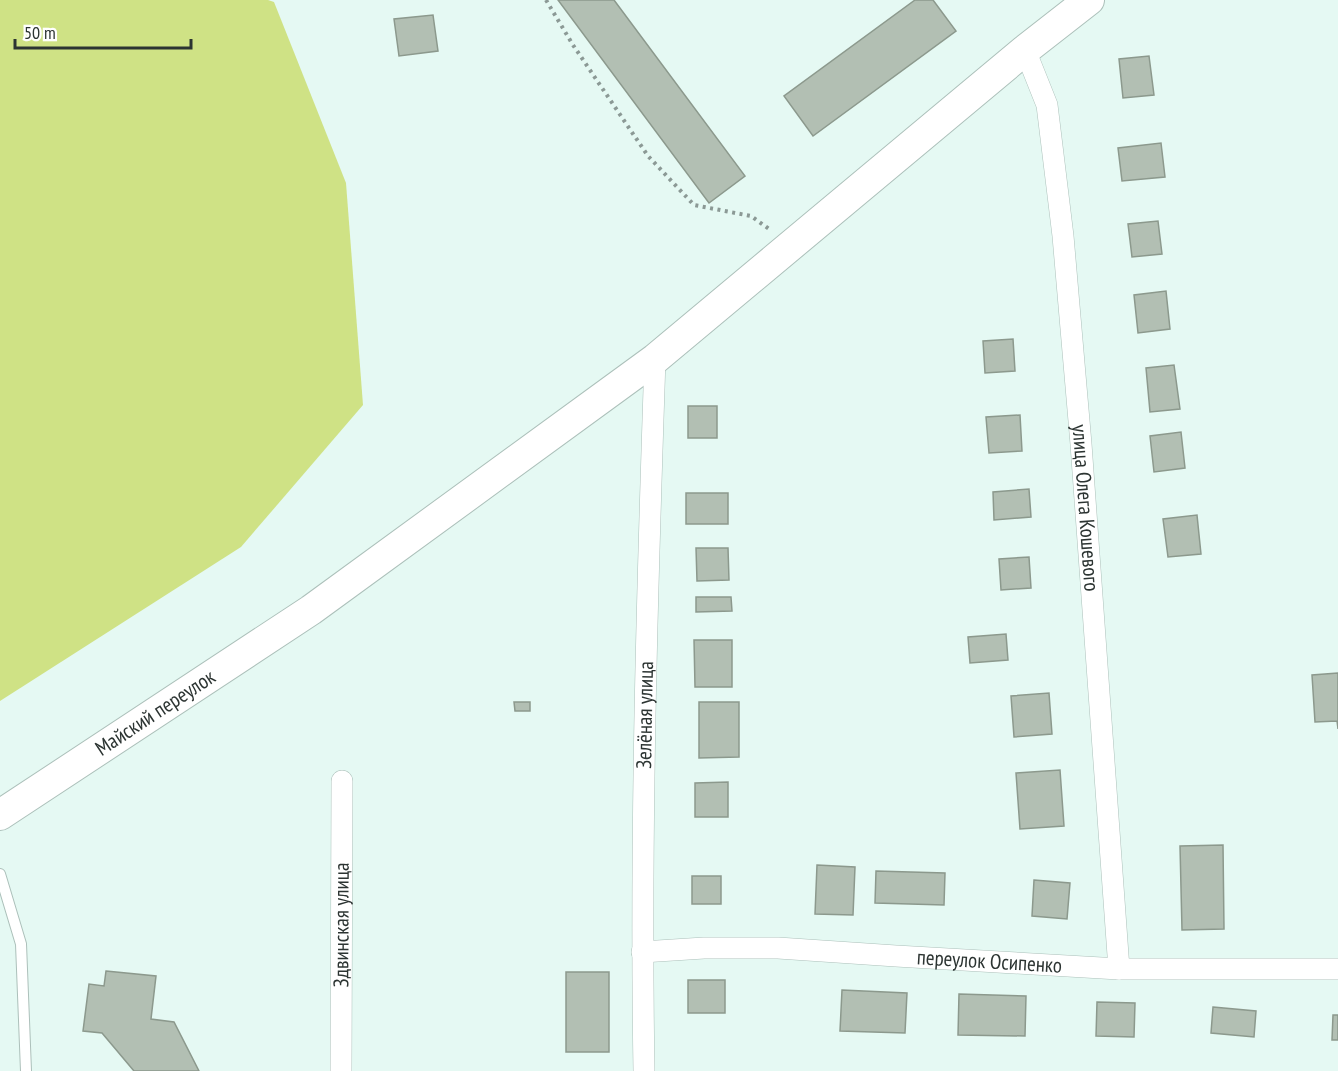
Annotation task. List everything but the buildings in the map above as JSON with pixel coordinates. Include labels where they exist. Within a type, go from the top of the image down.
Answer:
[{"type":"main road","name":"Майский переулок","points":[[0,815],[311,610],[655,360],[1025,50],[1089,0]]},
{"type":"street","name":"улица Олега Кошевого","points":[[1025,50],[1047,105],[1064,236],[1119,969]]},
{"type":"street","name":"Зелёная улица","points":[[644,1071],[642,952],[645,688],[655,360]]},
{"type":"street","name":"Здвинская улица","points":[[342,781],[342,1071]]},
{"type":"street","name":"переулок Осипенко","points":[[642,952],[704,948],[778,948],[1119,969],[1338,969]]},
{"type":"lane","points":[[0,874],[21,945],[26,1071]]},
{"type":"path","points":[[546,0],[573,45],[648,156],[694,205],[751,216],[791,246]]},
{"type":"green space","points":[[0,0],[268,0],[274,2],[346,183],[363,405],[241,547],[0,701]]}]
